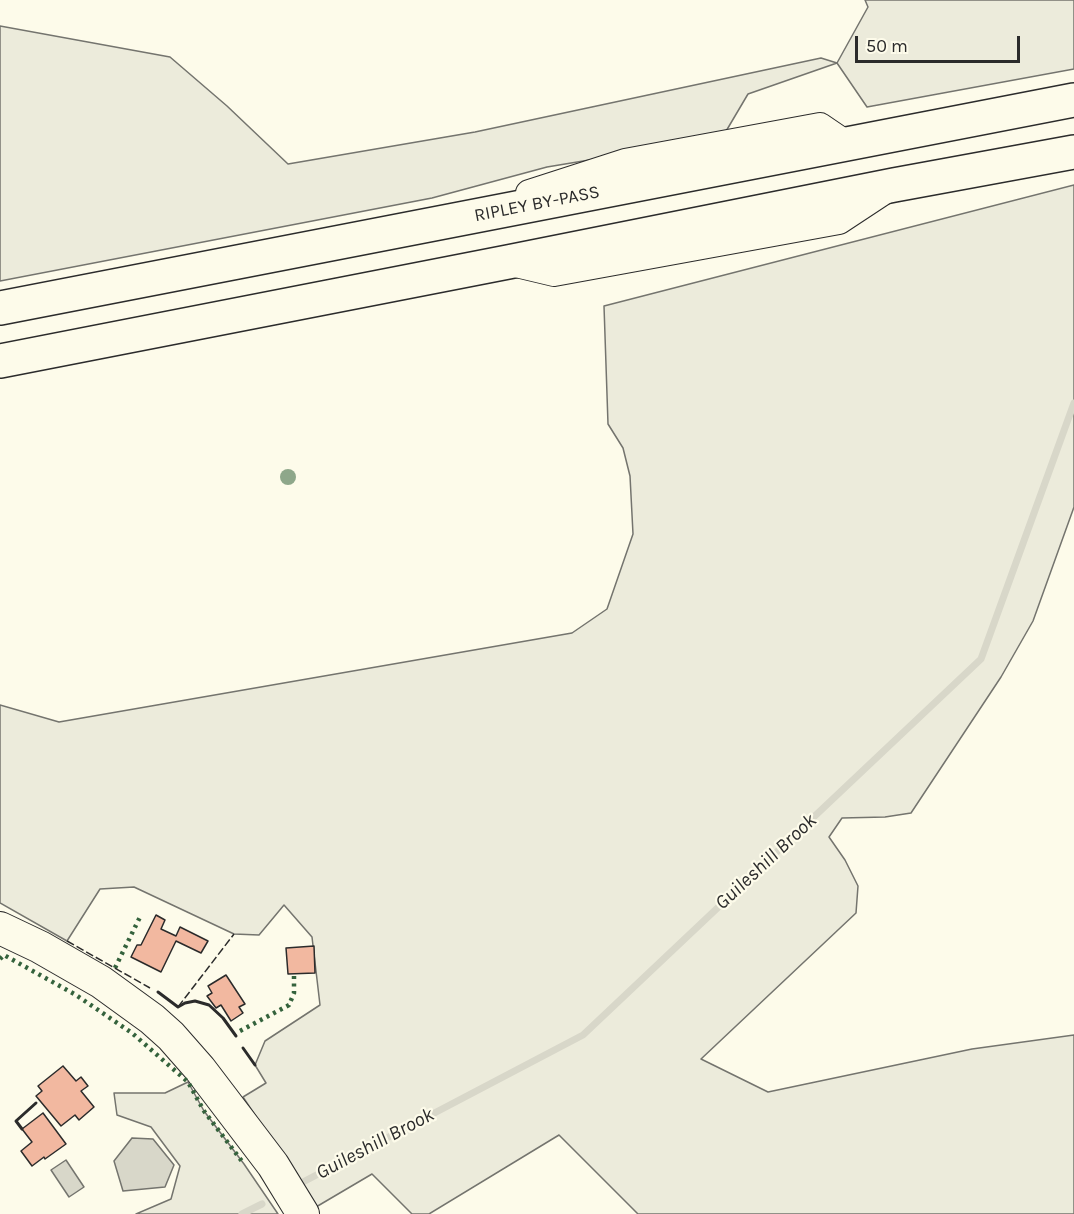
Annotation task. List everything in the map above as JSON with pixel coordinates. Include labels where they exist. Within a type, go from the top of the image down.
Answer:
[{"type":"highway","name":"RIPLEY BY-PASS","points":[[0,308],[1074,100]]},
{"type":"highway","points":[[0,361],[894,185],[1074,152]]},
{"type":"main road","points":[[0,928],[40,946],[101,982],[152,1019],[171,1036],[273,1165],[300,1210]]},
{"type":"shaded area","points":[[865,0],[1074,0],[1074,69],[867,107],[837,63],[868,7]]},
{"type":"shaded area","points":[[0,26],[170,57],[227,106],[288,164],[475,132],[821,58],[837,63],[748,94],[722,138],[547,167],[432,198],[0,281]]},
{"type":"shaded area","points":[[1074,185],[1074,507],[1033,621],[1001,677],[911,813],[885,817],[842,818],[829,837],[845,860],[858,886],[856,913],[701,1059],[768,1092],[972,1049],[1074,1035],[1074,1214],[638,1214],[559,1135],[429,1214],[412,1214],[372,1174],[316,1207],[243,1097],[266,1083],[255,1065],[265,1041],[320,1005],[312,937],[284,905],[259,935],[234,934],[134,887],[100,889],[67,941],[0,903],[0,705],[59,722],[572,633],[607,609],[633,534],[630,476],[623,448],[608,424],[604,306]]},
{"type":"shaded area","points":[[188,1082],[204,1111],[278,1214],[136,1214],[171,1199],[180,1166],[151,1127],[117,1115],[114,1093],[165,1093]]},
{"type":"shaded area","points":[[132,1138],[153,1139],[174,1165],[165,1187],[123,1191],[114,1161]]},
{"type":"shaded area","points":[[66,1160],[84,1187],[69,1197],[51,1170]]},
{"type":"building","points":[[156,915],[165,920],[161,929],[176,936],[180,927],[208,941],[201,953],[176,941],[161,972],[131,957],[137,945],[141,945]]},
{"type":"building","points":[[314,946],[315,973],[288,974],[286,948]]},
{"type":"building","points":[[226,975],[245,1004],[239,1007],[243,1013],[231,1021],[221,1005],[216,1008],[207,996],[212,993],[208,986]]},
{"type":"building","points":[[63,1066],[76,1081],[81,1077],[88,1086],[81,1091],[94,1107],[79,1120],[75,1115],[61,1126],[36,1096],[42,1091],[38,1086]]},
{"type":"building","points":[[43,1113],[66,1144],[32,1166],[21,1151],[32,1142],[22,1129]]},
{"type":"waterway","name":"Guileshill Brook","points":[[303,1182],[583,1035],[981,659],[1074,403]]},
{"type":"waterway","name":"Guileshill Brook","points":[[242,1214],[262,1204]]},
{"type":"hedge","points":[[115,968],[140,917]]},
{"type":"hedge","points":[[0,959],[4,955],[76,995],[132,1033],[188,1082],[204,1111],[244,1164]]},
{"type":"hedge","points":[[240,1031],[289,1005],[294,993],[294,974]]},
{"type":"fence","points":[[178,1007],[234,934]]},
{"type":"fence","points":[[67,941],[150,988]]},
{"type":"wall","points":[[158,992],[178,1007],[195,1001],[209,1005],[223,1018],[236,1036]]},
{"type":"wall","points":[[243,1048],[255,1065]]},
{"type":"wall","points":[[22,1129],[16,1121],[36,1103]]}]
